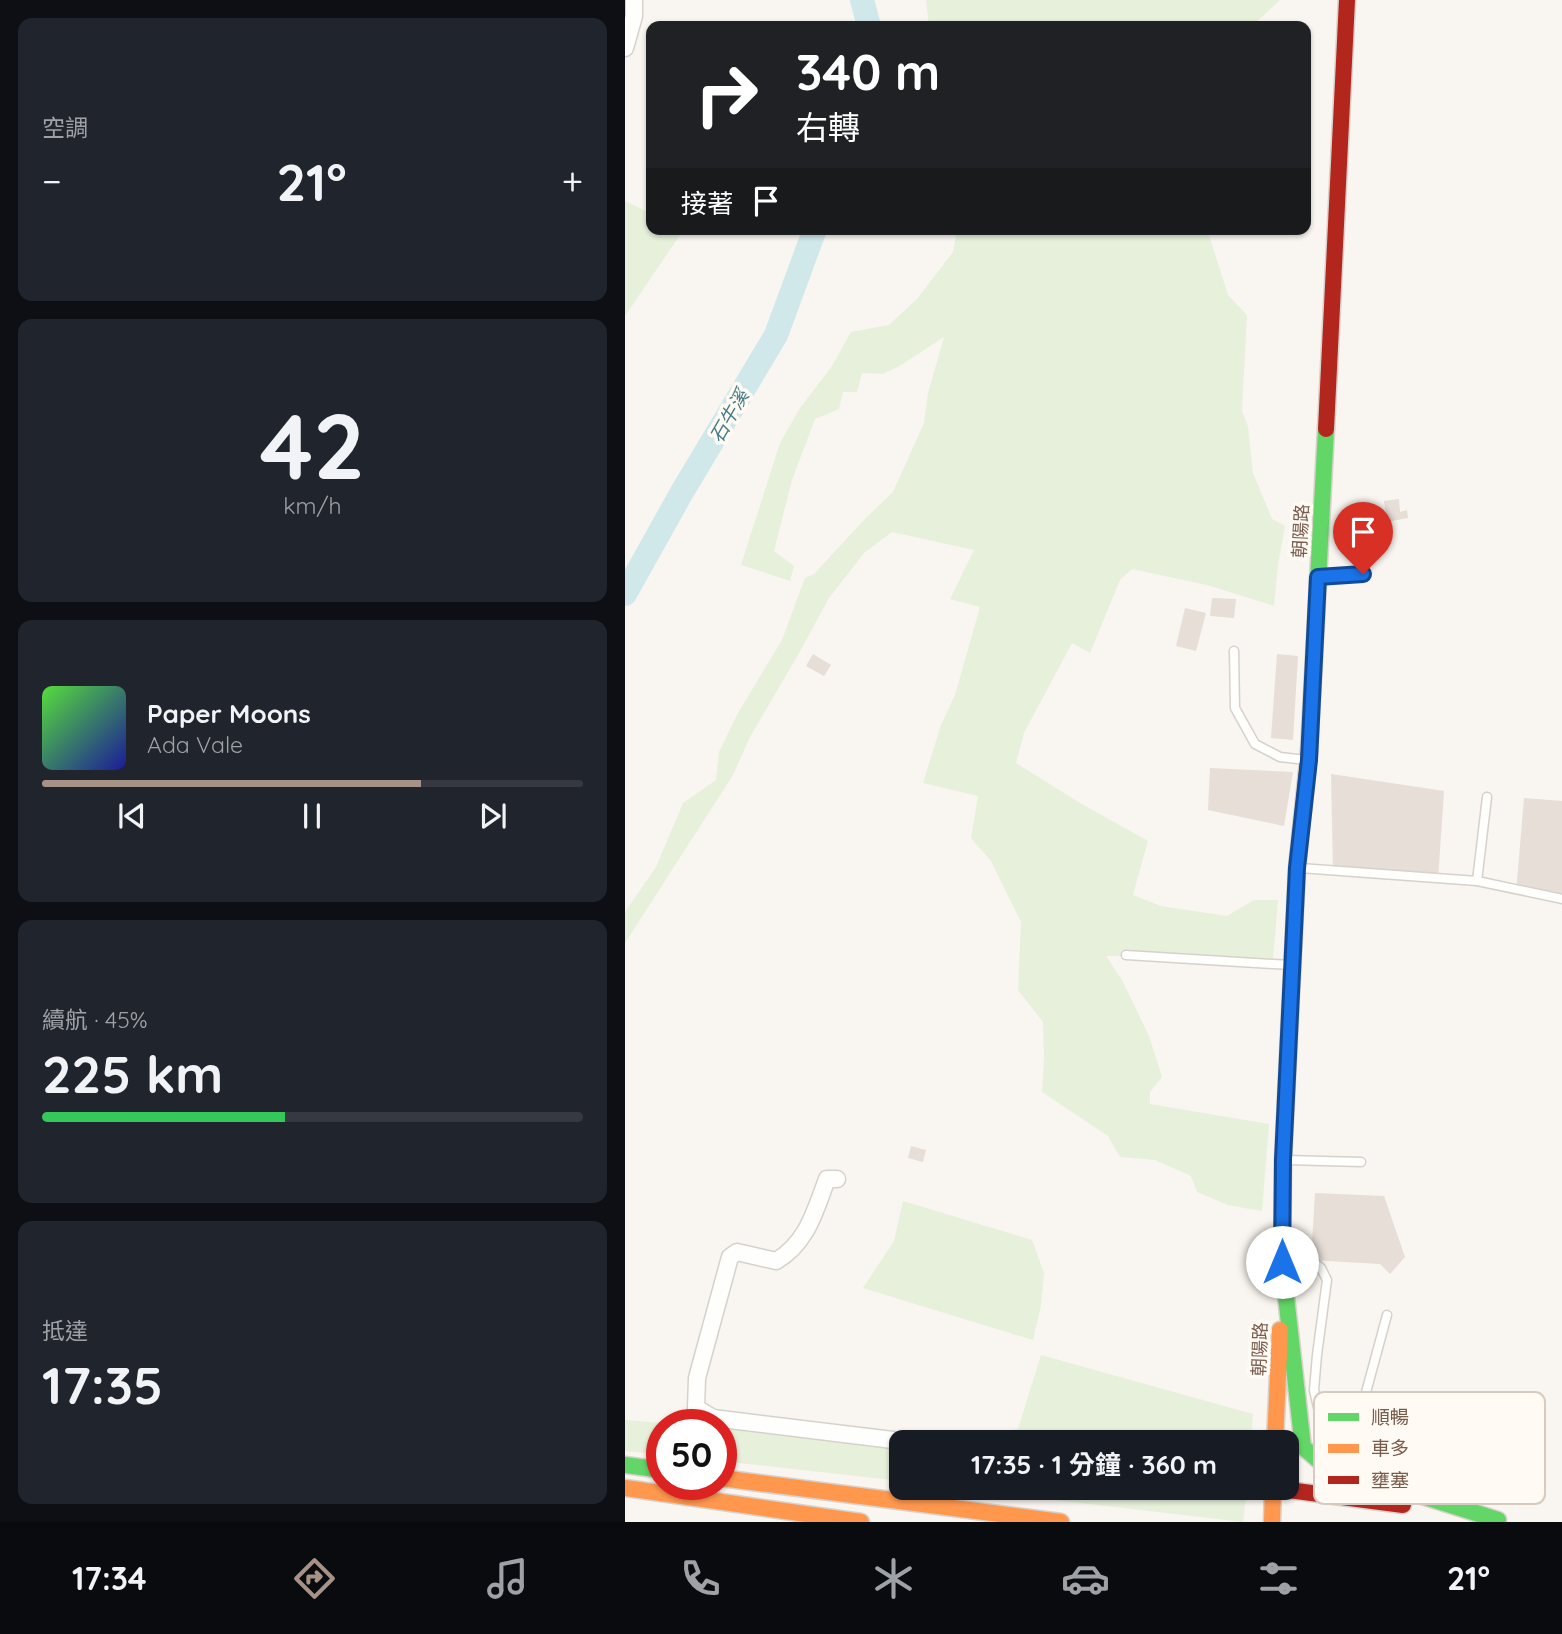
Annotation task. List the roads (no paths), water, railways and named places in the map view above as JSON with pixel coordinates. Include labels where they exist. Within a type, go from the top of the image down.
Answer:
[{"type":"main road","name":"朝陽路","points":[[1275,1430],[1283,1160],[1297,868],[1309,760],[1347,0]]},
{"type":"main road","points":[[1282,1262],[1303,1447],[1314,1456]]},
{"type":"main road","points":[[625,1465],[646,1468]]},
{"type":"main road","points":[[737,1480],[1061,1522]]},
{"type":"main road","points":[[625,1488],[861,1522]]},
{"type":"main road","points":[[1272,1522],[1273,1500]]},
{"type":"main road","points":[[1391,1504],[1503,1521]]},
{"type":"main road","points":[[1449,1504],[1503,1521]]},
{"type":"street","points":[[625,48],[634,16],[634,0]]},
{"type":"street","points":[[837,1179],[827,1179],[809,1227],[790,1253],[776,1261],[737,1252],[730,1257],[697,1378],[696,1408],[713,1418],[889,1440]]},
{"type":"lane","points":[[1318,577],[1363,574],[1374,524]]},
{"type":"lane","points":[[1234,651],[1235,708],[1255,744],[1280,757],[1309,760]]},
{"type":"lane","points":[[1477,881],[1487,797]]},
{"type":"lane","points":[[1297,868],[1477,881],[1562,899]]},
{"type":"lane","points":[[1126,955],[1293,965]]},
{"type":"lane","points":[[1283,1160],[1361,1162]]},
{"type":"lane","points":[[1282,1262],[1310,1259],[1321,1268],[1327,1280],[1314,1392]]},
{"type":"lane","points":[[1366,1392],[1387,1315]]},
{"type":"waterway","name":"石牛溪","points":[[862,0],[868,21]]},
{"type":"waterway","name":"石牛溪","points":[[625,594],[682,492],[776,335],[813,235]]}]
